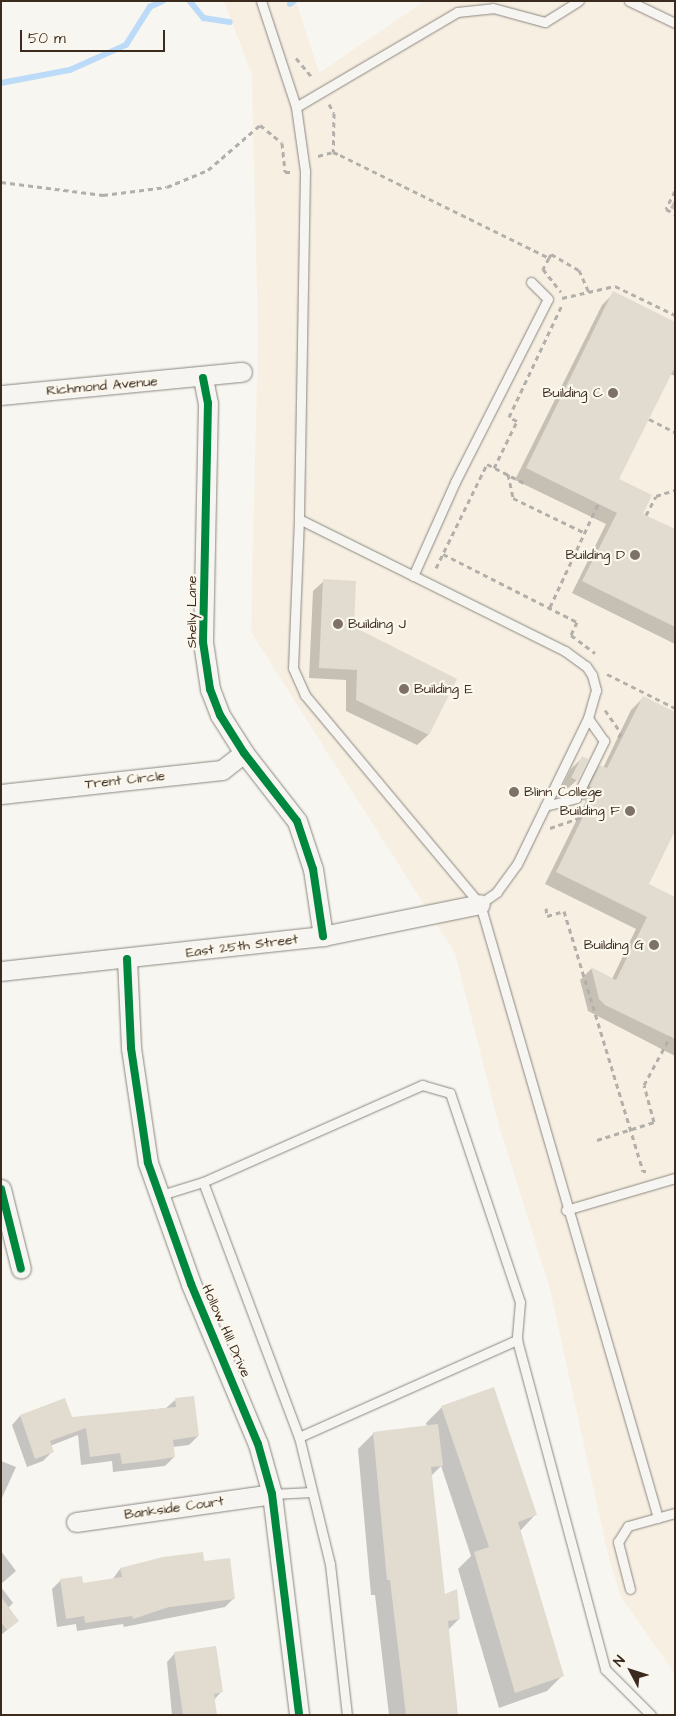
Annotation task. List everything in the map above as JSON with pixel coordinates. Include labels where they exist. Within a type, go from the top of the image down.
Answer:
[{"type":"street","name":"Richmond Avenue","points":[[1,395],[203,378],[242,372]]},
{"type":"street","name":"Shelly Lane","points":[[203,378],[208,402],[203,642],[210,689],[220,715],[244,753],[298,821],[313,869],[323,936]]},
{"type":"street","name":"Trent Circle","points":[[1,794],[222,770],[244,753]]},
{"type":"street","name":"East 25th Street","points":[[1,971],[127,960],[323,936],[480,904]]},
{"type":"street","name":"Hollow Hill Drive","points":[[127,960],[131,1048],[148,1163],[161,1195],[191,1284],[258,1444],[272,1494],[299,1715]]},
{"type":"street","points":[[1,1188],[21,1269]]},
{"type":"street","name":"Bankside Court","points":[[76,1522],[272,1494]]},
{"type":"lane","points":[[261,1],[296,107],[306,171],[299,519],[293,668],[305,695],[480,904],[566,1210],[658,1518]]},
{"type":"lane","points":[[296,107],[457,12],[493,8],[545,22],[579,1]]},
{"type":"lane","points":[[629,1],[675,23]]},
{"type":"lane","points":[[413,576],[455,482],[548,299],[531,282]]},
{"type":"lane","points":[[299,519],[565,651],[586,666],[596,690],[588,718],[517,864],[497,892],[480,904]]},
{"type":"lane","points":[[545,806],[576,798],[604,741],[588,718]]},
{"type":"lane","points":[[161,1195],[203,1182],[422,1084],[450,1093],[520,1302],[517,1340],[605,1669],[651,1715]]},
{"type":"lane","points":[[566,1210],[675,1178]]},
{"type":"lane","points":[[203,1182],[299,1436],[330,1564],[347,1715]]},
{"type":"lane","points":[[299,1436],[517,1340]]},
{"type":"lane","points":[[272,1494],[312,1492]]},
{"type":"lane","points":[[630,1589],[618,1542],[628,1526],[675,1513]]},
{"type":"path","points":[[292,51],[313,78]]},
{"type":"path","points":[[328,102],[334,113],[333,152]]},
{"type":"path","points":[[1,182],[103,195],[167,187],[208,170],[260,125],[282,143],[285,172],[291,172]]},
{"type":"path","points":[[318,156],[333,152],[549,258]]},
{"type":"path","points":[[675,191],[666,209],[675,214]]},
{"type":"path","points":[[494,468],[517,421],[509,417],[560,313],[562,298],[555,280],[543,269],[551,254],[579,270],[589,292]]},
{"type":"path","points":[[562,298],[615,286],[675,315]]},
{"type":"path","points":[[649,419],[675,432]]},
{"type":"path","points":[[436,568],[487,464],[526,484]]},
{"type":"path","points":[[508,474],[513,498],[585,533]]},
{"type":"path","points":[[646,515],[656,496],[675,490]]},
{"type":"path","points":[[550,607],[598,504]]},
{"type":"path","points":[[443,554],[577,622],[571,635],[598,659]]},
{"type":"path","points":[[604,669],[608,682]]},
{"type":"path","points":[[607,674],[675,708]]},
{"type":"path","points":[[607,706],[605,712],[621,733],[616,742]]},
{"type":"path","points":[[548,830],[552,826],[578,818],[587,801]]},
{"type":"path","points":[[546,908],[548,916],[564,911],[643,1172],[651,1169]]},
{"type":"path","points":[[597,1140],[654,1122],[644,1085],[670,1037]]},
{"type":"shaded area","name":"Blinn College","points":[[224,1],[296,1],[319,73],[425,1],[669,1],[675,4],[675,1674],[621,1597],[608,1555],[550,1289],[498,1122],[455,953],[251,632],[258,334],[252,75]]},
{"type":"building","name":"Building C","points":[[613,291],[675,322],[675,367],[619,479],[652,495],[643,514],[675,529],[675,627],[582,581],[617,513],[526,468]]},
{"type":"building","name":"Building E","points":[[323,579],[356,581],[354,627],[457,679],[429,735],[356,700],[357,670],[319,668]]},
{"type":"building","name":"Building F","points":[[643,696],[675,712],[675,831],[649,884],[675,897],[675,1039],[605,1005],[599,999],[591,967],[616,980],[647,917],[556,872],[596,790],[589,786],[599,765],[607,768]]},
{"type":"building","points":[[582,756],[588,759],[577,781],[571,777]]},
{"type":"building","points":[[494,1387],[537,1515],[518,1522],[564,1676],[515,1693],[474,1552],[489,1547],[441,1406]]},
{"type":"building","points":[[194,1396],[199,1436],[173,1440],[175,1457],[122,1464],[120,1453],[90,1457],[86,1428],[50,1441],[54,1452],[35,1459],[20,1415],[65,1398],[72,1417],[176,1407],[175,1398]]},
{"type":"building","points":[[438,1424],[443,1466],[431,1467],[445,1594],[457,1589],[460,1619],[448,1621],[458,1715],[406,1715],[390,1580],[387,1580],[373,1432]]},
{"type":"building","points":[[203,1552],[204,1561],[230,1558],[235,1599],[169,1607],[133,1619],[132,1616],[85,1623],[84,1616],[66,1619],[60,1579],[82,1576],[83,1583],[122,1577],[120,1568],[163,1557]]},
{"type":"building","points":[[1,1597],[19,1621],[7,1630],[1,1622]]},
{"type":"building","points":[[216,1646],[223,1692],[214,1694],[217,1715],[183,1715],[174,1652]]},
{"type":"waterway","points":[[1,83],[70,70],[126,45],[150,7],[163,1]]},
{"type":"waterway","points":[[190,1],[204,18],[230,22]]},
{"type":"waterway","points":[[290,4],[294,1]]},
{"type":"cycle path","points":[[203,378],[208,403],[203,642],[210,689],[220,715],[244,753],[297,821],[313,869],[323,936]]},
{"type":"cycle path","points":[[127,959],[131,1048],[148,1163],[191,1284],[258,1444],[272,1494],[299,1715]]},
{"type":"cycle path","points":[[1,1189],[21,1269]]},
{"type":"place","name":"Building C","points":[[613,393]]},
{"type":"place","name":"Building D","points":[[635,555]]},
{"type":"place","name":"Building J","points":[[338,624]]},
{"type":"place","name":"Building E","points":[[404,689]]},
{"type":"place","name":"Blinn College","points":[[514,792]]},
{"type":"place","name":"Building F","points":[[630,811]]},
{"type":"place","name":"Building G","points":[[654,945]]}]
